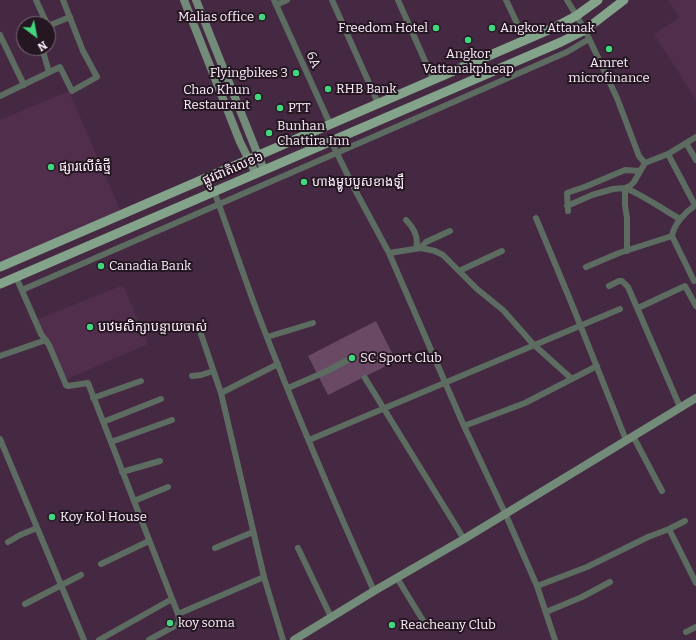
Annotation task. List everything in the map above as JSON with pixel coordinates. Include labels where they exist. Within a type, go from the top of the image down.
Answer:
[{"type":"main road","name":"ផ្លូវជាតិលេខ៦","points":[[0,267],[524,40],[576,16],[598,0]]},
{"type":"main road","name":"ផ្លូវជាតិលេខ៦","points":[[0,284],[561,42],[585,30],[624,0]]},
{"type":"street","points":[[36,0],[43,16]]},
{"type":"street","points":[[0,96],[60,67],[72,91],[97,77],[83,51],[63,0]]},
{"type":"street","points":[[184,0],[238,135],[253,157]]},
{"type":"street","points":[[196,0],[253,157],[260,172]]},
{"type":"street","name":"6A","points":[[287,0],[275,2],[330,124]]},
{"type":"street","points":[[332,0],[378,103]]},
{"type":"street","points":[[398,0],[433,80]]},
{"type":"street","points":[[506,0],[512,9],[524,40]]},
{"type":"street","points":[[567,0],[585,30],[618,98],[639,156],[645,163]]},
{"type":"street","points":[[56,22],[70,18]]},
{"type":"street","points":[[0,36],[24,85]]},
{"type":"street","points":[[22,290],[567,52],[589,39]]},
{"type":"street","points":[[44,56],[49,72]]},
{"type":"street","points":[[640,171],[626,170],[567,193],[568,209],[597,193],[625,188],[634,182],[645,163],[668,154],[696,137]]},
{"type":"street","points":[[331,141],[389,253],[464,426],[537,586],[555,640]]},
{"type":"street","points":[[686,144],[696,160]]},
{"type":"street","points":[[638,308],[695,280],[672,236],[673,230],[680,219],[696,205],[668,154]]},
{"type":"street","points":[[625,188],[647,198],[663,210],[680,219]]},
{"type":"street","points":[[625,188],[627,251]]},
{"type":"street","points":[[214,192],[267,337],[342,522],[374,591]]},
{"type":"street","points":[[156,217],[161,229]]},
{"type":"street","points":[[536,218],[597,366],[630,438],[662,491]]},
{"type":"street","points":[[406,220],[412,226],[418,241],[418,248]]},
{"type":"street","points":[[418,248],[426,242],[450,231]]},
{"type":"street","points":[[586,266],[672,236]]},
{"type":"street","points":[[84,248],[90,260]]},
{"type":"street","points":[[389,253],[418,248],[435,251],[443,255],[477,289],[503,310],[534,344],[572,379]]},
{"type":"street","points":[[459,271],[502,251]]},
{"type":"street","points":[[16,277],[41,334],[46,340],[66,385],[88,383],[178,614],[180,623],[149,640]]},
{"type":"street","points":[[609,286],[618,281],[625,283],[638,308],[680,407]]},
{"type":"street","points":[[685,286],[696,306]]},
{"type":"street","points":[[309,440],[620,309]]},
{"type":"street","points":[[267,337],[313,323]]},
{"type":"street","points":[[201,334],[221,393],[264,577],[283,640]]},
{"type":"street","points":[[0,356],[46,340]]},
{"type":"street","points":[[288,388],[326,372],[348,360]]},
{"type":"street","points":[[221,393],[278,364]]},
{"type":"street","points":[[464,426],[525,403],[597,366]]},
{"type":"street","points":[[192,376],[213,371]]},
{"type":"street","points":[[365,378],[464,539]]},
{"type":"street","points":[[93,398],[141,381]]},
{"type":"street","points":[[103,422],[161,398]]},
{"type":"street","points":[[294,640],[696,398]]},
{"type":"street","points":[[111,442],[172,420]]},
{"type":"street","points":[[0,439],[84,640]]},
{"type":"street","points":[[122,472],[160,461]]},
{"type":"street","points":[[134,502],[168,487]]},
{"type":"street","points":[[537,586],[587,567],[648,537],[685,521]]},
{"type":"street","points":[[8,542],[37,528]]},
{"type":"street","points":[[669,529],[696,583]]},
{"type":"street","points":[[215,548],[253,532]]},
{"type":"street","points":[[101,564],[149,541]]},
{"type":"street","points":[[298,548],[332,617]]},
{"type":"street","points":[[25,604],[81,575]]},
{"type":"street","points":[[178,614],[264,577]]},
{"type":"street","points":[[397,578],[426,627]]},
{"type":"street","points":[[546,612],[582,597],[610,582]]},
{"type":"street","points":[[99,640],[172,599]]},
{"type":"street","points":[[686,632],[696,627]]},
{"type":"shaded area","points":[[668,0],[696,0],[696,100],[654,34],[679,18]]},
{"type":"shaded area","name":"ផ្សារលើធំថ្មី","points":[[69,91],[122,214],[0,266],[0,120]]},
{"type":"shaded area","name":"បឋមសិក្សាបន្ទាយចាស់","points":[[123,285],[148,344],[67,379],[36,320]]},
{"type":"shaded area","name":"SC Sport Club","points":[[376,321],[396,361],[328,395],[308,356]]},
{"type":"place","name":"Malias office","points":[[262,17]]},
{"type":"place","name":"Freedom Hotel","points":[[436,28]]},
{"type":"place","name":"Angkor Attanak","points":[[492,28]]},
{"type":"place","name":"Angkor Vattanakpheap","points":[[468,40]]},
{"type":"place","name":"Amret microfinance","points":[[609,49]]},
{"type":"place","name":"Flyingbikes 3","points":[[296,73]]},
{"type":"place","name":"RHB Bank","points":[[328,89]]},
{"type":"place","name":"Chao Khun Restaurant","points":[[258,97]]},
{"type":"place","name":"PTT","points":[[280,108]]},
{"type":"place","name":"Bunhan Chattira Inn","points":[[269,133]]},
{"type":"place","name":"ផ្សារលើធំថ្មី","points":[[51,167]]},
{"type":"place","name":"ហាងម្ហូបបួសខាងឡឹ","points":[[304,182]]},
{"type":"place","name":"Canadia Bank","points":[[101,266]]},
{"type":"place","name":"បឋមសិក្សាបន្ទាយចាស់","points":[[90,327]]},
{"type":"place","name":"SC Sport Club","points":[[352,358]]},
{"type":"place","name":"Koy Kol House","points":[[52,517]]},
{"type":"place","name":"koy soma","points":[[170,623]]},
{"type":"place","name":"Reacheany Club","points":[[392,625]]}]
